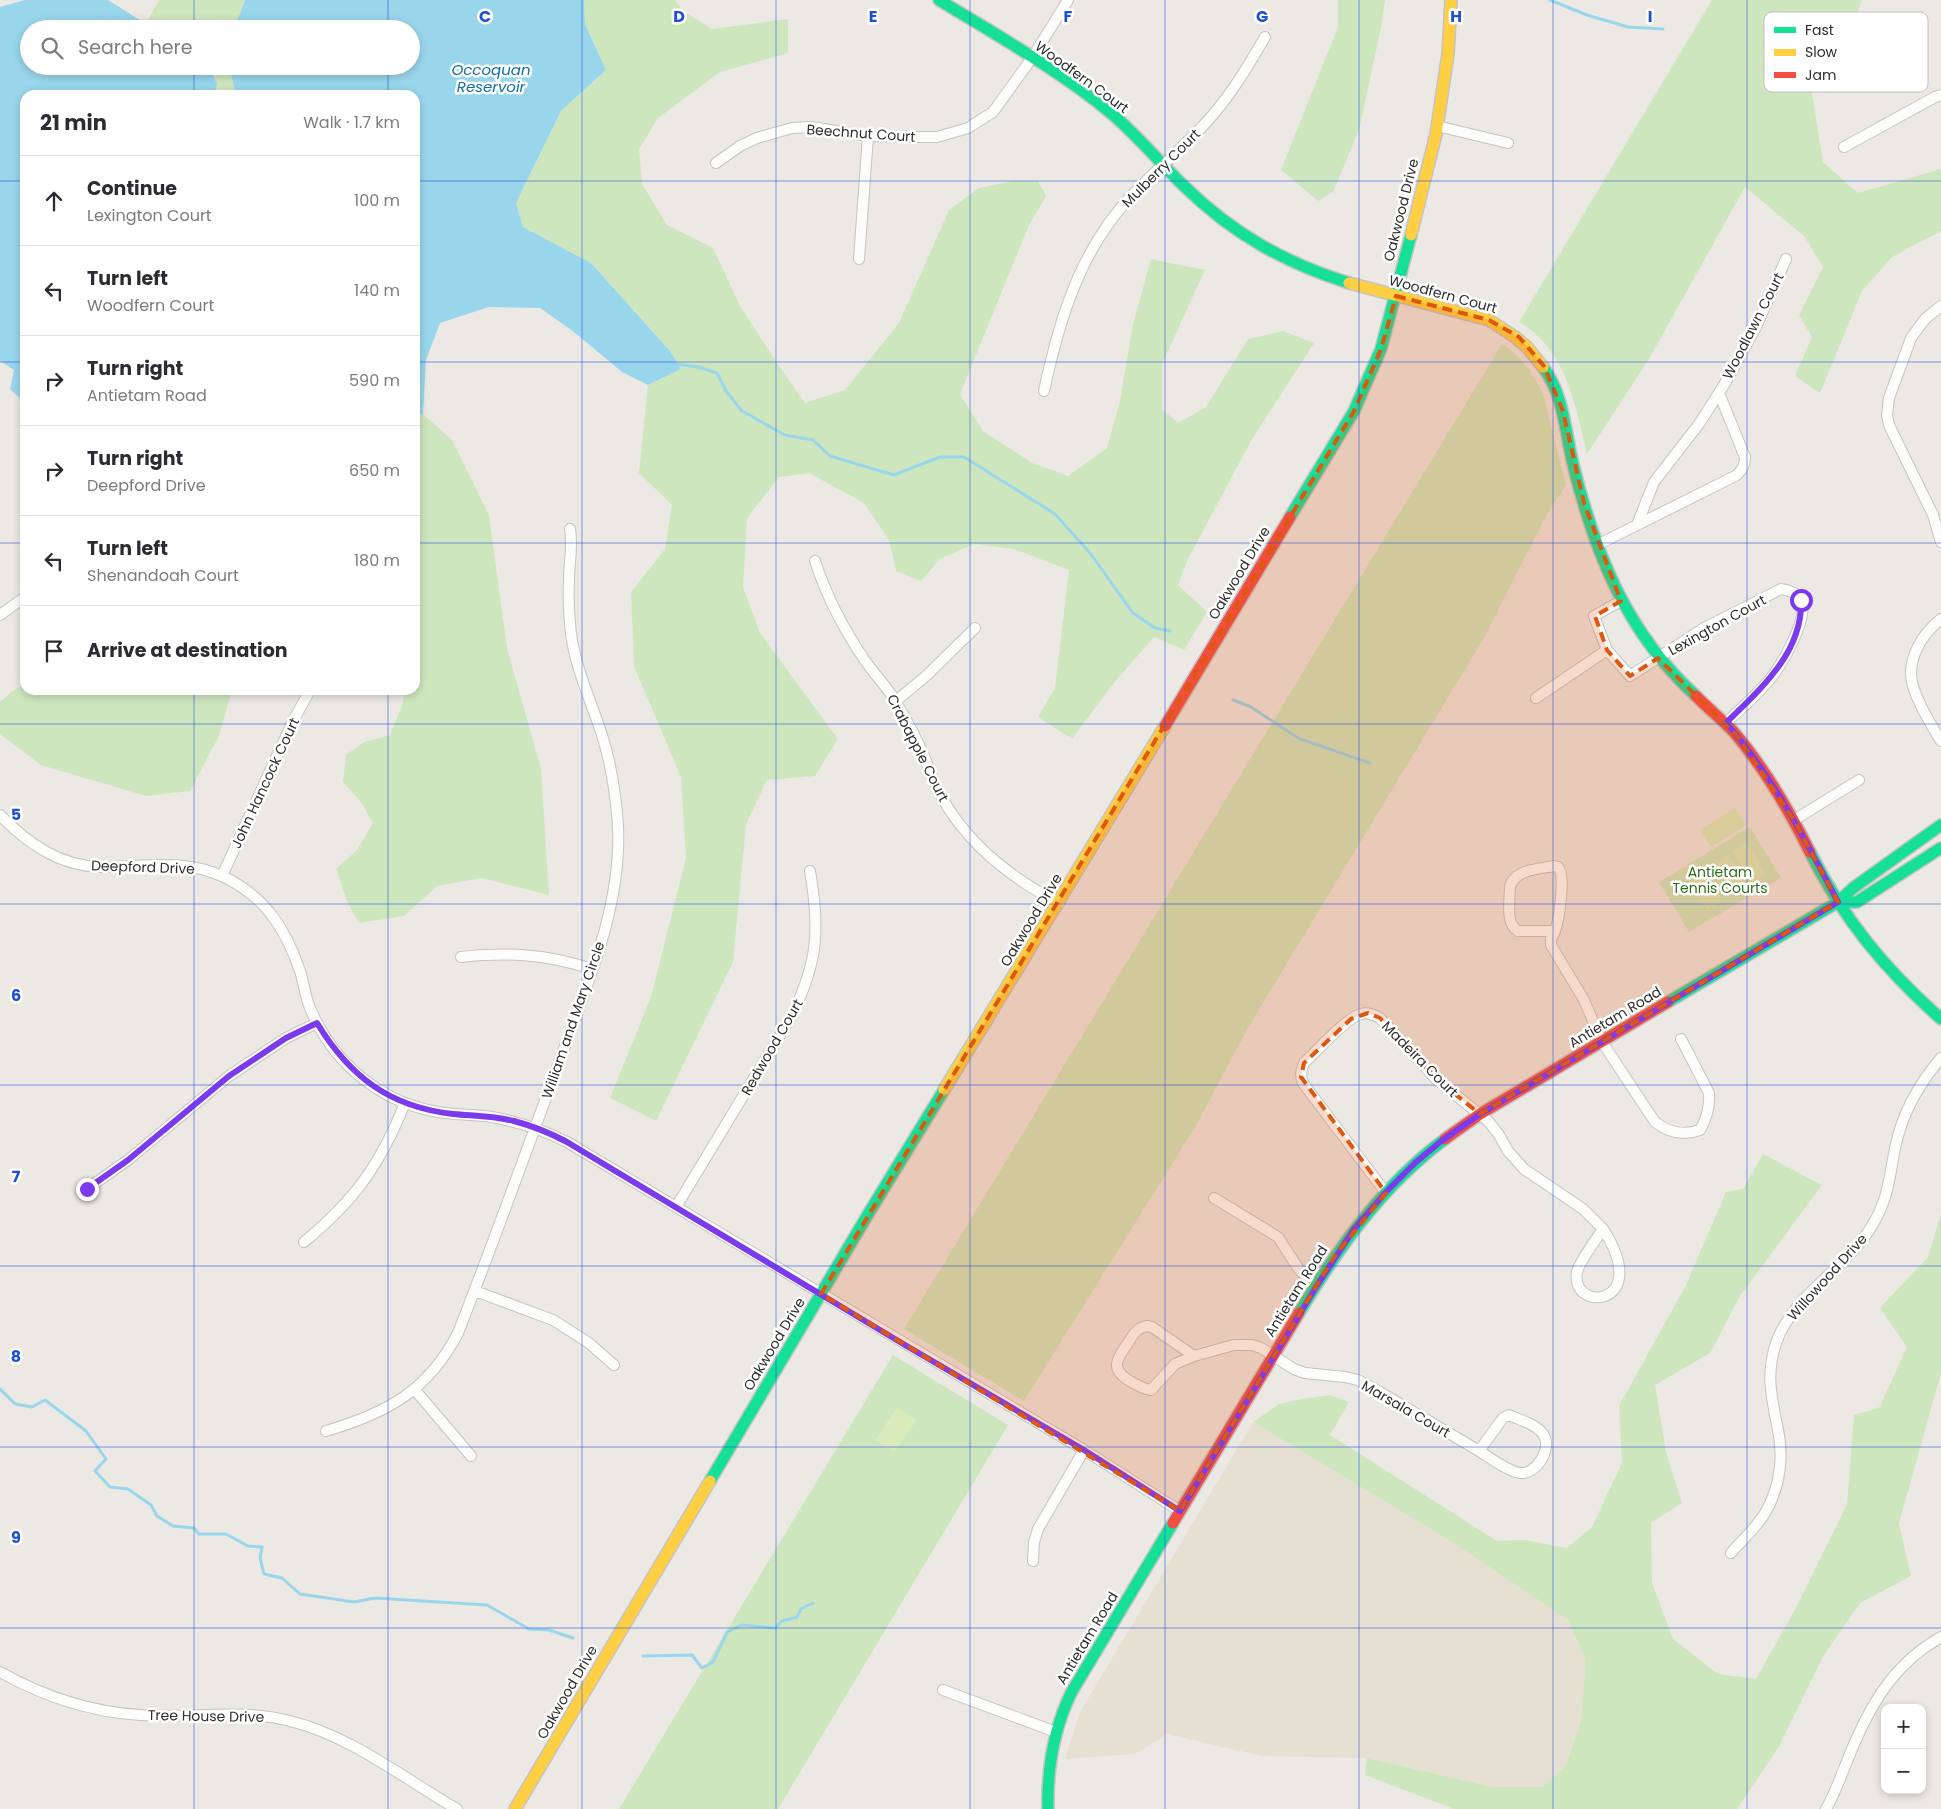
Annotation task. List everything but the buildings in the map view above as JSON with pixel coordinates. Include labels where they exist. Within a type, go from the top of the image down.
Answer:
[{"type":"street","name":"Woodfern Court","points":[[939,0],[1067,80],[1113,115],[1214,212],[1250,240],[1317,274],[1352,286],[1489,320],[1512,332],[1531,349],[1544,366],[1554,384],[1563,411],[1572,461],[1597,545],[1621,600],[1639,632],[1658,658],[1687,689],[1726,723],[1754,758],[1794,820],[1838,902],[1862,937],[1886,967],[1941,1020]]},
{"type":"street","name":"Beechnut Court","points":[[716,163],[740,146],[757,138],[792,128],[829,129],[868,136],[937,137],[968,128],[993,112],[1032,58],[1068,0]]},
{"type":"street","name":"Oakwood Drive","points":[[515,1809],[821,1294],[1354,411],[1381,349],[1438,126],[1448,54],[1451,0]]},
{"type":"street","name":"Mulberry Court","points":[[1044,391],[1063,316],[1079,272],[1093,247],[1114,216],[1148,178],[1201,128],[1222,104],[1264,37]]},
{"type":"street","points":[[1844,147],[1941,95]]},
{"type":"street","points":[[1438,126],[1508,143]]},
{"type":"street","points":[[859,259],[868,136]]},
{"type":"street","name":"Woodlawn Court","points":[[1637,525],[1654,482],[1699,424],[1719,393],[1756,327],[1786,259]]},
{"type":"street","points":[[1941,306],[1925,319],[1911,338],[1889,398],[1887,415],[1889,425],[1937,512],[1941,542]]},
{"type":"street","name":"Woodlawn Court","points":[[1597,545],[1737,475],[1742,470],[1745,457],[1719,393]]},
{"type":"street","name":"William and Mary Circle","points":[[326,1431],[354,1423],[378,1413],[416,1390],[438,1367],[449,1351],[475,1291],[535,1128],[592,970],[608,918],[615,884],[618,827],[616,800],[609,763],[595,713],[582,681],[571,635],[569,608],[570,530]]},
{"type":"street","name":"Crabapple Court","points":[[815,561],[833,608],[849,637],[896,701],[917,741],[934,784],[958,822],[978,845],[1016,878],[1059,902]]},
{"type":"street","name":"Lexington Court","points":[[1607,650],[1630,676],[1704,628],[1781,589],[1796,594],[1801,600],[1800,621],[1783,661],[1773,676],[1726,723]]},
{"type":"street","points":[[0,614],[20,600]]},
{"type":"street","points":[[1536,698],[1607,650],[1594,616],[1621,600]]},
{"type":"street","points":[[1941,619],[1925,634],[1918,645],[1914,657],[1912,682],[1924,710],[1941,741]]},
{"type":"street","points":[[896,701],[926,676],[975,628]]},
{"type":"street","name":"John Hancock Court","points":[[222,876],[292,723],[307,695]]},
{"type":"street","points":[[1794,820],[1859,780]]},
{"type":"street","name":"Deepford Drive","points":[[0,815],[31,844],[66,861],[101,866],[184,865],[222,876],[256,898],[278,922],[289,940],[309,1006],[329,1043],[354,1072],[382,1093],[405,1104],[426,1110],[490,1116],[535,1128],[567,1142],[1084,1450],[1180,1511]]},
{"type":"street","name":"Antietam Road","points":[[1048,1809],[1048,1774],[1056,1732],[1060,1715],[1071,1693],[1316,1287],[1354,1229],[1386,1192],[1440,1142],[1480,1114],[1838,902],[1853,888],[1941,825]]},
{"type":"street","name":"Antietam Road","points":[[1838,902],[1857,902],[1941,848]]},
{"type":"street","points":[[1555,930],[1518,931],[1511,925],[1510,886],[1512,880],[1517,875],[1554,866],[1561,870],[1558,922],[1555,930],[1551,939],[1551,945],[1584,1000],[1602,1042],[1655,1122],[1665,1130],[1683,1133],[1700,1130],[1710,1102],[1709,1093],[1681,1040]]},
{"type":"street","name":"Redwood Court","points":[[676,1207],[792,1015],[811,972],[816,935],[816,912],[810,871]]},
{"type":"street","points":[[461,957],[491,954],[545,956],[592,970]]},
{"type":"street","name":"Madeira Court","points":[[1386,1192],[1303,1083],[1301,1077],[1304,1063],[1351,1019],[1368,1013],[1380,1018],[1436,1079],[1480,1114],[1494,1128],[1508,1151],[1524,1169],[1583,1209],[1603,1228],[1612,1243],[1620,1267],[1616,1286],[1610,1295],[1598,1298],[1585,1293],[1579,1285],[1577,1271],[1603,1228]]},
{"type":"street","points":[[87,1189],[128,1160],[229,1076],[279,1043],[317,1023]]},
{"type":"street","name":"Willowood Drive","points":[[1731,1553],[1765,1514],[1778,1482],[1780,1448],[1778,1426],[1770,1396],[1772,1357],[1777,1341],[1794,1312],[1872,1226],[1887,1194],[1896,1145],[1908,1108],[1919,1087],[1941,1058]]},
{"type":"street","points":[[304,1242],[341,1209],[362,1184],[382,1154],[405,1104]]},
{"type":"street","points":[[1214,1198],[1278,1237],[1298,1268],[1316,1287]]},
{"type":"street","points":[[475,1291],[553,1320],[589,1343],[614,1364]]},
{"type":"street","name":"Marsala Court","points":[[1194,1356],[1152,1327],[1147,1326],[1137,1329],[1118,1358],[1116,1368],[1123,1377],[1145,1390],[1151,1390],[1175,1364],[1194,1356],[1242,1344],[1261,1348],[1294,1369],[1305,1373],[1345,1377],[1367,1384],[1479,1451],[1517,1472],[1522,1473],[1533,1470],[1547,1445],[1546,1438],[1538,1428],[1510,1415],[1503,1418],[1479,1451]]},
{"type":"street","points":[[416,1390],[471,1456]]},
{"type":"street","points":[[1033,1561],[1034,1542],[1038,1529],[1084,1450]]},
{"type":"street","points":[[1826,1809],[1863,1725],[1884,1686],[1904,1664],[1941,1637]]},
{"type":"street","name":"Tree House Drive","points":[[0,1672],[51,1696],[105,1711],[140,1715],[257,1715],[290,1720],[334,1736],[379,1761],[456,1809]]},
{"type":"street","points":[[943,1690],[1056,1732]]},
{"type":"highlighted area","points":[[1396,296],[1489,320],[1519,337],[1544,366],[1563,411],[1584,503],[1621,601],[1595,616],[1607,650],[1630,676],[1658,658],[1739,738],[1794,820],[1838,902],[1480,1114],[1436,1079],[1380,1018],[1368,1013],[1351,1019],[1304,1063],[1301,1077],[1386,1193],[1334,1257],[1180,1511],[821,1294],[1354,411],[1381,349]]},
{"type":"shaded area","points":[[1253,1422],[1454,1543],[1568,1620],[1586,1660],[1581,1719],[1566,1766],[1543,1788],[1493,1787],[1367,1758],[1262,1756],[1167,1734],[1135,1754],[1065,1759],[1080,1712]]},
{"type":"green space","points":[[159,0],[245,0],[237,20],[148,20]]},
{"type":"green space","points":[[584,0],[675,0],[683,11],[712,29],[788,19],[788,53],[720,72],[658,118],[639,149],[642,184],[667,225],[713,248],[740,306],[805,403],[845,390],[899,323],[949,210],[979,188],[1013,181],[1038,181],[1046,196],[1029,225],[960,394],[983,431],[1032,463],[1068,476],[1107,448],[1120,401],[1133,324],[1151,259],[1205,270],[1162,364],[1162,409],[1178,423],[1206,407],[1248,339],[1283,331],[1314,343],[1251,441],[1187,561],[1178,585],[1207,612],[1184,650],[1154,637],[1113,684],[1072,739],[1038,717],[1055,688],[1069,570],[1014,549],[974,544],[940,559],[921,581],[896,571],[889,540],[864,503],[809,473],[779,477],[747,518],[743,587],[760,633],[838,739],[815,776],[767,780],[746,824],[733,962],[656,1121],[610,1098],[651,997],[686,858],[681,777],[634,666],[631,592],[665,549],[672,505],[639,473],[648,385],[681,369],[670,351],[591,263],[523,227],[516,203],[561,111],[606,70],[585,24]]},
{"type":"green space","points":[[1338,0],[1385,0],[1381,28],[1359,130],[1333,192],[1318,201],[1281,170],[1338,27]]},
{"type":"green space","points":[[1712,0],[1862,0],[1857,12],[1764,12],[1764,92],[1812,92],[1823,162],[1858,193],[1941,169],[1941,231],[1892,257],[1862,291],[1820,393],[1795,376],[1812,337],[1799,315],[1823,267],[1804,236],[1745,187],[1649,359],[1587,454],[1573,398],[1558,363],[1535,334],[1519,322]]},
{"type":"green space","points":[[213,75],[231,75],[235,90],[216,90],[217,84]]},
{"type":"green space","points":[[1502,344],[1522,361],[1532,374],[1544,397],[1566,485],[1546,516],[1484,638],[1249,1026],[1194,1129],[1024,1401],[904,1329]]},
{"type":"green space","points":[[420,414],[423,414],[452,440],[489,515],[507,648],[541,769],[549,895],[481,878],[437,886],[404,916],[359,923],[347,901],[336,869],[357,850],[373,823],[361,802],[343,782],[346,755],[364,742],[390,735],[403,703],[404,695],[420,695]]},
{"type":"green space","points":[[20,686],[20,695],[231,695],[219,736],[190,791],[146,796],[41,765],[0,734],[0,702]]},
{"type":"green space","points":[[1735,808],[1746,825],[1711,847],[1700,830]]},
{"type":"green space","name":"Antietam Tennis Courts","points":[[1750,827],[1781,878],[1689,932],[1659,882]]},
{"type":"green space","points":[[1748,843],[1766,875],[1751,884],[1733,852]]},
{"type":"green space","points":[[1728,854],[1746,887],[1731,895],[1713,863]]},
{"type":"green space","points":[[1703,869],[1722,901],[1707,910],[1688,878]]},
{"type":"green space","points":[[1763,1154],[1822,1185],[1740,1296],[1710,1353],[1655,1385],[1666,1452],[1682,1503],[1651,1523],[1652,1583],[1673,1639],[1718,1674],[1756,1679],[1798,1604],[1847,1504],[1854,1415],[1879,1408],[1907,1347],[1880,1308],[1928,1257],[1941,1214],[1941,1373],[1899,1523],[1911,1576],[1860,1603],[1824,1655],[1778,1748],[1737,1809],[1454,1809],[1365,1775],[1367,1758],[1493,1787],[1543,1787],[1566,1766],[1581,1719],[1586,1660],[1568,1620],[1454,1543],[1253,1422],[1279,1404],[1297,1400],[1330,1395],[1349,1402],[1330,1435],[1497,1541],[1524,1540],[1567,1548],[1592,1527],[1622,1463],[1619,1406],[1686,1285],[1726,1192],[1743,1189]]},
{"type":"green space","points":[[893,1355],[1008,1425],[778,1809],[619,1809]]},
{"type":"green space","points":[[897,1407],[917,1420],[894,1452],[875,1440]]},
{"type":"water","points":[[25,0],[108,0],[140,20],[20,20],[20,75],[213,75],[217,84],[216,90],[20,90],[20,398],[10,389],[14,370],[0,361],[0,7]]},
{"type":"water","name":"Occoquan Reservoir","points":[[245,0],[584,0],[585,24],[606,70],[561,111],[516,203],[523,227],[591,263],[670,351],[681,369],[648,385],[622,372],[574,332],[540,308],[489,307],[440,323],[426,360],[423,414],[420,414],[420,90],[235,90],[231,75],[420,75],[420,20],[237,20]]},
{"type":"waterway","points":[[1550,0],[1587,15],[1628,27],[1663,29]]},
{"type":"waterway","points":[[675,364],[698,367],[717,373],[726,391],[742,411],[785,435],[813,440],[830,456],[894,475],[940,457],[964,457],[1055,514],[1090,553],[1133,613],[1155,628],[1170,631]]},
{"type":"waterway","points":[[1233,700],[1251,707],[1298,738],[1370,763]]},
{"type":"waterway","points":[[0,1389],[15,1404],[32,1407],[45,1400],[86,1431],[106,1459],[95,1471],[110,1487],[128,1489],[151,1505],[157,1516],[173,1526],[194,1528],[199,1534],[226,1534],[248,1546],[262,1547],[260,1558],[264,1574],[282,1578],[300,1594],[354,1602],[375,1598],[487,1605],[529,1629],[549,1630],[573,1638]]},
{"type":"waterway","points":[[643,1656],[692,1655],[702,1668],[713,1662],[727,1632],[742,1625],[775,1628],[782,1621],[797,1617],[801,1609],[813,1603]]},
{"type":"traffic: fast","points":[[939,0],[1028,54],[1092,98],[1122,122],[1203,203],[1241,233],[1303,266],[1349,283]]},
{"type":"traffic: fast","points":[[1290,517],[1354,411],[1381,349],[1411,235]]},
{"type":"traffic: fast","points":[[1543,367],[1560,401],[1573,464],[1603,560],[1633,619],[1651,646],[1672,672],[1696,696]]},
{"type":"traffic: fast","points":[[1668,1002],[1838,902],[1853,888],[1941,825]]},
{"type":"traffic: fast","points":[[1838,902],[1857,902],[1941,848]]},
{"type":"traffic: fast","points":[[1810,852],[1837,900],[1867,942],[1902,981],[1941,1019]]},
{"type":"traffic: fast","points":[[710,1481],[944,1090]]},
{"type":"traffic: fast","points":[[1299,1313],[1363,1219],[1402,1176],[1445,1139]]},
{"type":"traffic: fast","points":[[1048,1809],[1052,1750],[1060,1721],[1071,1693],[1173,1523]]},
{"type":"traffic: slow","points":[[1411,235],[1436,134],[1448,54],[1451,0]]},
{"type":"traffic: slow","points":[[1349,283],[1489,320],[1527,347],[1543,367]]},
{"type":"traffic: slow","points":[[944,1090],[1165,726]]},
{"type":"traffic: slow","points":[[515,1809],[710,1481]]},
{"type":"traffic: jam","points":[[1165,726],[1290,517]]},
{"type":"traffic: jam","points":[[1696,696],[1733,731],[1755,759],[1785,805],[1810,852]]},
{"type":"traffic: jam","points":[[1445,1139],[1480,1114],[1668,1002]]},
{"type":"traffic: jam","points":[[1173,1523],[1299,1313]]},
{"type":"route","points":[[87,1189],[128,1160],[229,1076],[286,1038],[317,1023],[329,1043],[354,1072],[388,1096],[405,1104],[426,1110],[490,1116],[513,1121],[545,1131],[567,1142],[1084,1450],[1180,1511],[1334,1258],[1376,1202],[1415,1163],[1440,1142],[1480,1114],[1838,902],[1794,820],[1754,758],[1726,723],[1773,676],[1783,661],[1800,621],[1802,614],[1801,600]]}]
